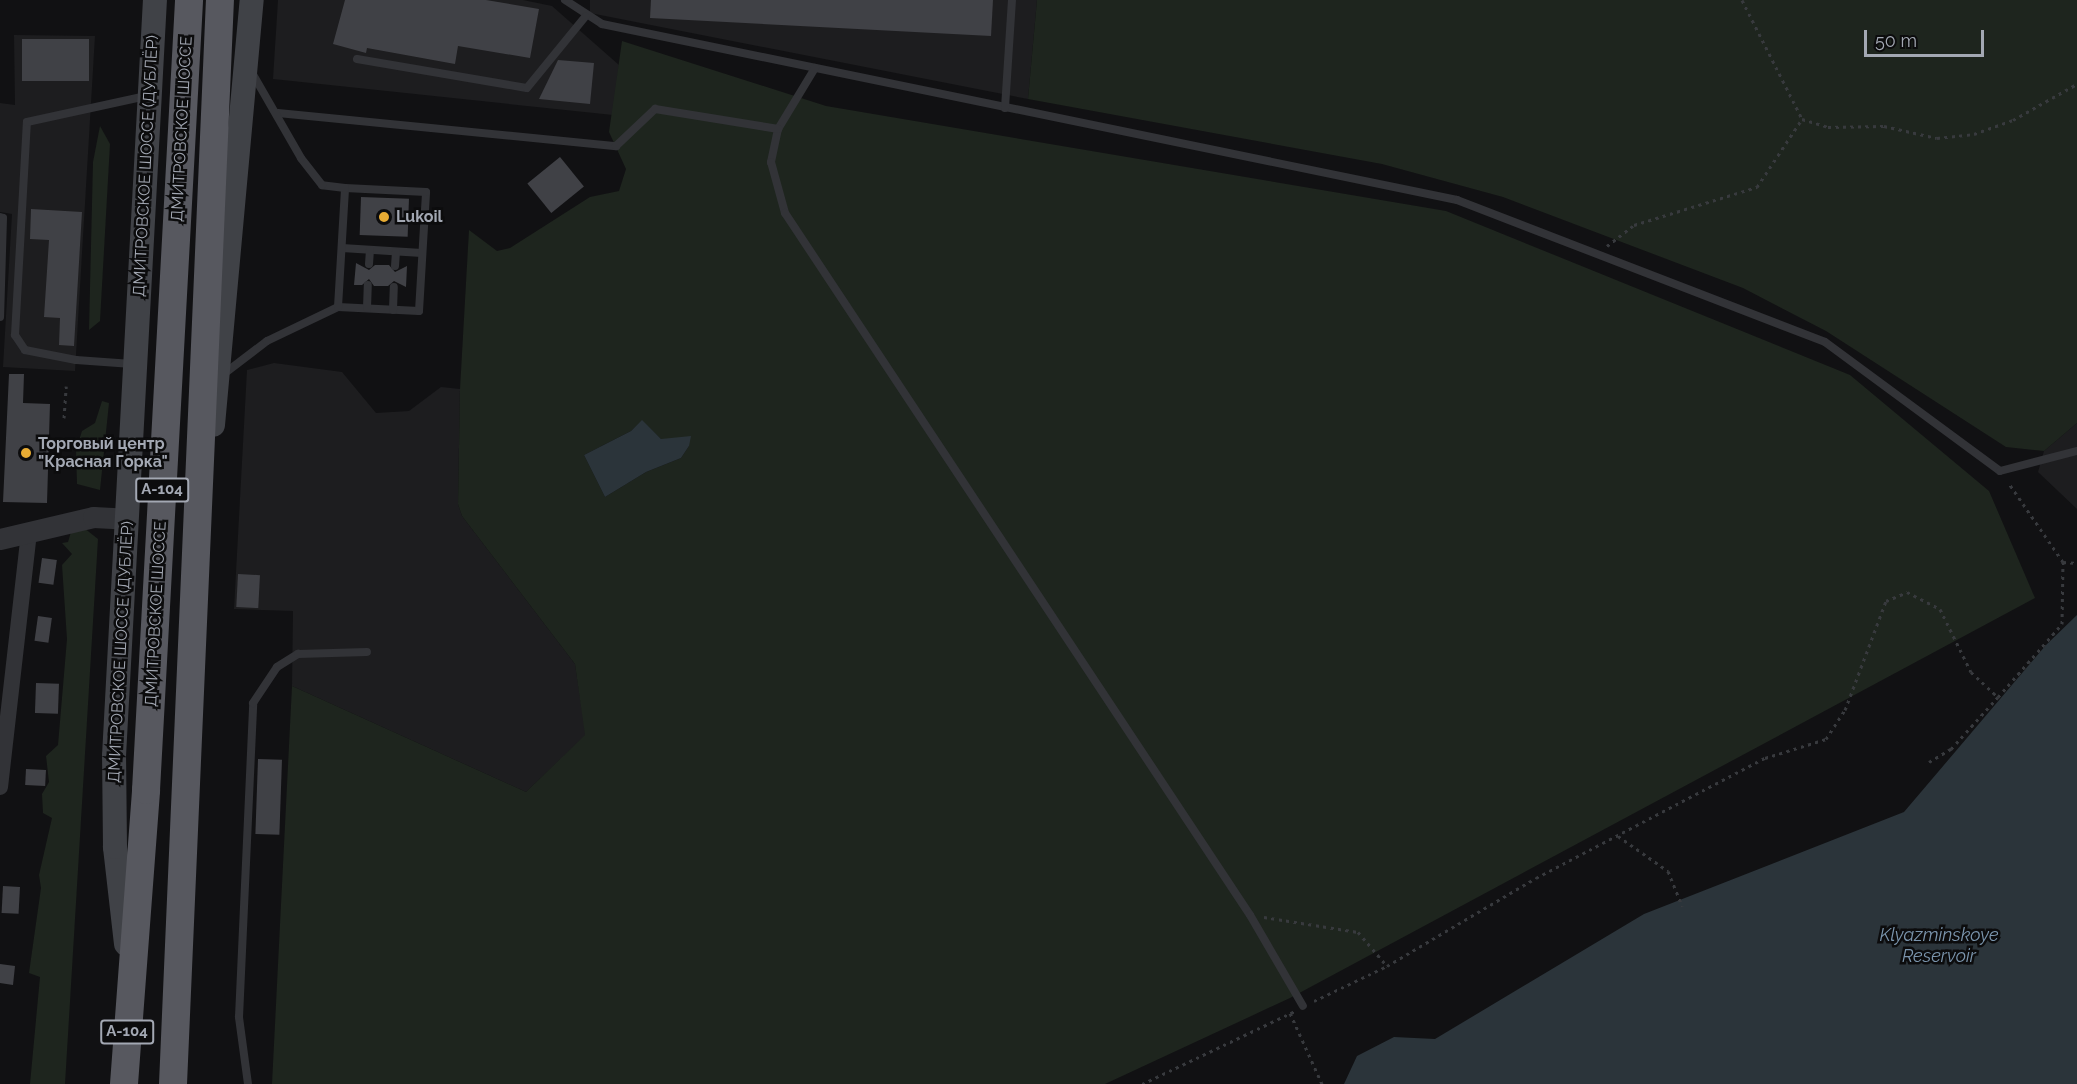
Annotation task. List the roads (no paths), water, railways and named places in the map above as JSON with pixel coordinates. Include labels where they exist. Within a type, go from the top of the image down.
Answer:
[{"type":"highway","name":"ДМИТРОВСКОЕ ШОССЕ","points":[[124,1084],[130,979],[146,790],[189,0]]},
{"type":"highway","name":"ДМИТРОВСКОЕ ШОССЕ","points":[[173,1084],[220,0]]},
{"type":"main road","name":"ДМИТРОВСКОЕ ШОССЕ (ДУБЛЁР)","points":[[130,979],[115,846],[114,756],[155,0]]},
{"type":"main road","points":[[198,529],[219,381],[249,67],[252,0]]},
{"type":"street","points":[[0,539],[93,517],[127,519]]},
{"type":"street","points":[[0,787],[29,531]]},
{"type":"lane","points":[[565,0],[585,17],[602,24],[1457,200],[1825,342],[2000,471],[2077,452]]},
{"type":"lane","points":[[1005,108],[1012,0]]},
{"type":"lane","points":[[357,59],[527,88],[585,17]]},
{"type":"lane","points":[[219,381],[232,364],[267,341],[339,307],[419,311],[426,192],[322,185],[301,158],[278,113],[249,67]]},
{"type":"lane","points":[[815,68],[778,129],[771,162],[785,213],[1250,915],[1303,1006]]},
{"type":"lane","points":[[135,364],[76,360],[25,350],[15,335],[27,122],[150,95]]},
{"type":"lane","points":[[278,113],[616,146],[655,109],[778,129]]},
{"type":"lane","points":[[339,307],[345,188]]},
{"type":"lane","points":[[0,217],[0,317]]},
{"type":"lane","points":[[342,248],[422,253]]},
{"type":"lane","points":[[369,264],[370,250]]},
{"type":"lane","points":[[395,266],[396,252]]},
{"type":"lane","points":[[367,308],[368,285]]},
{"type":"lane","points":[[393,310],[394,286]]},
{"type":"lane","points":[[248,1084],[239,1017],[253,703],[277,667],[298,654],[367,652]]},
{"type":"water","points":[[642,420],[661,439],[691,436],[689,446],[681,458],[646,472],[605,497],[584,455],[631,431]]},
{"type":"water","name":"Klyazminskoye Reservoir","points":[[2077,615],[2077,1084],[1344,1084],[1357,1056],[1394,1037],[1435,1039],[1644,914],[1904,812],[2046,645]]},
{"type":"place","name":"Lukoil","points":[[384,217]]},
{"type":"place","name":"Торговый центр \"Красная Горка\"","points":[[26,453]]}]
